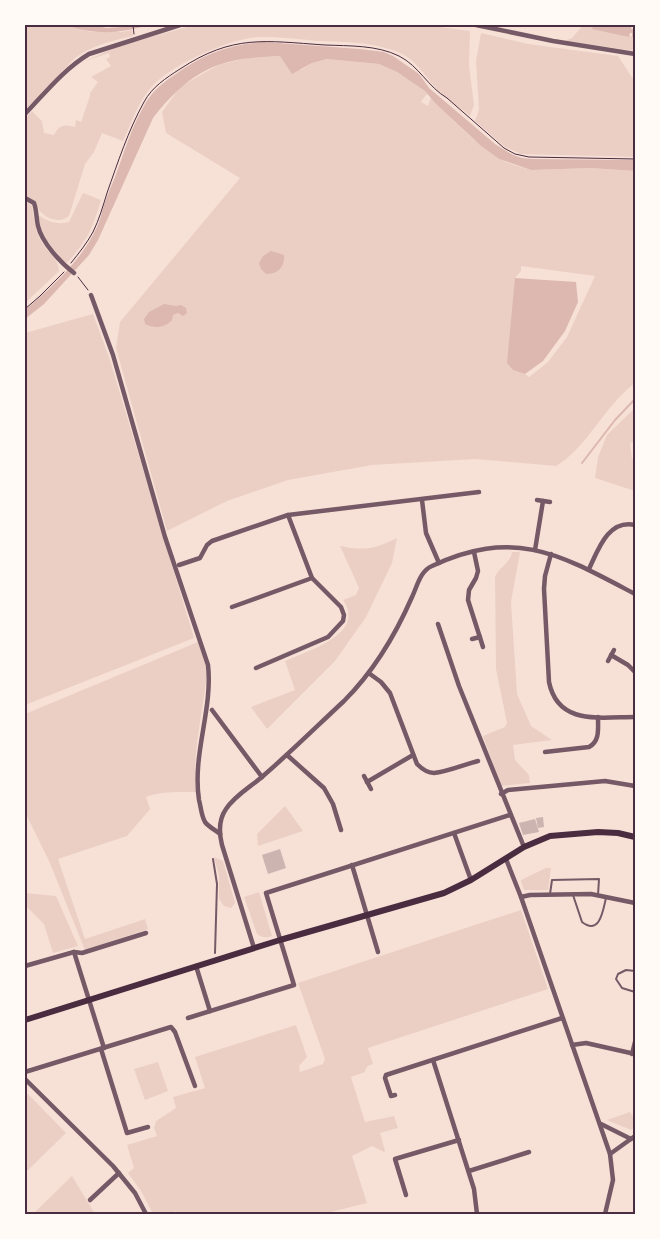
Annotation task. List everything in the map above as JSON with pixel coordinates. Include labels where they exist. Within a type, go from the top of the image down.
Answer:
[{"type":"main road","points":[[25,1020],[280,940],[438,895],[471,880],[524,847],[550,836],[598,832],[618,833],[635,837]]},
{"type":"street","points":[[25,114],[56,81],[89,54],[180,25]]},
{"type":"street","points":[[476,25],[553,41],[635,54]]},
{"type":"street","points":[[25,198],[34,203],[40,234],[65,266],[74,274]]},
{"type":"street","points":[[91,295],[113,355],[165,537],[208,666],[209,674],[198,760],[197,785],[204,820],[208,826],[220,834]]},
{"type":"street","points":[[471,486],[472,493]]},
{"type":"street","points":[[179,565],[200,558],[207,545],[212,541],[288,516],[480,492]]},
{"type":"street","points":[[422,500],[426,533],[439,563]]},
{"type":"street","points":[[537,500],[550,502]]},
{"type":"street","points":[[535,550],[543,501]]},
{"type":"street","points":[[256,668],[328,637],[343,621],[344,615],[341,607],[312,578],[288,516]]},
{"type":"street","points":[[589,570],[608,534],[619,525],[635,525]]},
{"type":"street","points":[[225,536],[227,544]]},
{"type":"street","points":[[254,948],[223,849],[220,834],[222,817],[232,802],[287,756],[370,674],[398,630],[421,576],[429,567],[474,552],[506,546],[551,554],[589,570],[635,594]]},
{"type":"street","points":[[474,552],[478,571],[468,590],[468,600],[483,647]]},
{"type":"street","points":[[551,554],[545,576],[544,589],[551,692],[556,702],[572,714],[580,716],[598,718],[635,717]]},
{"type":"street","points":[[232,607],[312,578]]},
{"type":"street","points":[[238,605],[241,612]]},
{"type":"street","points":[[438,624],[458,686],[524,847]]},
{"type":"street","points":[[472,639],[480,637]]},
{"type":"street","points":[[608,661],[614,650]]},
{"type":"street","points":[[611,655],[628,665],[635,672]]},
{"type":"street","points":[[266,664],[268,670]]},
{"type":"street","points":[[370,674],[381,682],[390,693],[417,764],[427,772],[435,773],[478,761]]},
{"type":"street","points":[[212,710],[262,777]]},
{"type":"street","points":[[545,752],[588,747],[595,743],[598,718]]},
{"type":"street","points":[[214,724],[220,720]]},
{"type":"street","points":[[550,745],[551,751]]},
{"type":"street","points":[[367,782],[413,755]]},
{"type":"street","points":[[287,756],[324,788],[333,804],[341,830]]},
{"type":"street","points":[[467,764],[469,770]]},
{"type":"street","points":[[364,776],[371,789]]},
{"type":"street","points":[[502,794],[508,790],[605,780],[635,786]]},
{"type":"street","points":[[330,815],[336,813]]},
{"type":"street","points":[[188,1018],[294,985],[266,893],[510,815]]},
{"type":"street","points":[[454,833],[471,880]]},
{"type":"street","points":[[506,859],[521,897],[610,1154],[613,1180],[605,1214]]},
{"type":"street","points":[[352,865],[378,952]]},
{"type":"street","points":[[521,897],[573,893],[607,896],[635,903]]},
{"type":"street","points":[[25,966],[74,952],[82,953],[146,933]]},
{"type":"street","points":[[74,952],[127,1133],[148,1127]]},
{"type":"street","points":[[196,966],[210,1011]]},
{"type":"street","points":[[395,1095],[391,1096],[385,1078],[386,1075],[562,1018]]},
{"type":"street","points":[[25,1072],[167,1027],[174,1028],[195,1079],[195,1086]]},
{"type":"street","points":[[572,1045],[586,1043],[634,1054],[635,1042]]},
{"type":"street","points":[[433,1060],[469,1171],[478,1214]]},
{"type":"street","points":[[25,1079],[119,1173],[135,1193],[146,1214]]},
{"type":"street","points":[[601,1124],[633,1138]]},
{"type":"street","points":[[610,1154],[633,1138]]},
{"type":"street","points":[[406,1195],[395,1159],[459,1140]]},
{"type":"street","points":[[469,1171],[530,1152]]},
{"type":"street","points":[[90,1200],[119,1173]]},
{"type":"lane","points":[[213,859],[216,884],[215,953]]},
{"type":"lane","points":[[550,894],[552,880],[599,879],[598,895]]},
{"type":"lane","points":[[573,893],[582,922],[591,926],[594,926],[599,921],[607,896]]},
{"type":"lane","points":[[635,972],[622,971],[616,979],[622,988],[635,992]]},
{"type":"path","points":[[133,25],[134,36]]},
{"type":"path","points":[[25,309],[62,274],[88,240],[94,229],[124,146],[149,94],[161,82],[187,64],[213,50],[228,46],[264,41],[372,48],[398,56],[416,68],[437,92],[447,98],[509,152],[530,157],[635,159]]},
{"type":"path","points":[[74,274],[91,295]]},
{"type":"shaded area","points":[[25,25],[65,25],[91,32],[122,32],[132,30],[133,36],[95,47],[75,58],[25,110]]},
{"type":"shaded area","points":[[65,25],[91,25],[107,28],[149,25],[117,32],[97,32]]},
{"type":"shaded area","points":[[194,25],[425,25],[470,31],[469,65],[474,105],[470,116],[438,91],[411,60],[390,49],[349,42],[274,37],[260,37],[233,42],[184,63],[158,81],[141,102],[123,141],[102,133],[94,152],[85,164],[69,216],[57,220],[49,218],[42,213],[36,203],[25,196],[25,119],[32,111],[42,121],[44,133],[54,135],[62,126],[75,127],[76,120],[81,122],[90,93],[98,82],[91,77],[111,66],[106,59],[110,57],[109,53],[83,62],[119,46]]},
{"type":"shaded area","points":[[583,25],[593,25],[592,28],[635,37],[635,51],[565,41],[572,38]]},
{"type":"shaded area","points":[[593,25],[632,25],[631,29],[633,29],[635,25],[635,37],[632,37],[632,33],[630,33],[629,37],[592,29]]},
{"type":"shaded area","points":[[481,33],[528,44],[618,56],[635,82],[635,157],[521,154],[505,147],[475,121],[479,110],[476,61]]},
{"type":"shaded area","points":[[264,42],[384,52],[419,74],[429,88],[495,144],[513,155],[532,159],[635,160],[635,171],[591,168],[531,170],[499,159],[481,146],[436,104],[425,91],[397,72],[379,64],[327,59],[312,63],[292,74],[280,56],[256,57],[233,61],[208,69],[190,80],[174,94],[153,118],[98,240],[89,255],[44,304],[25,319],[25,310],[66,272],[91,239],[131,132],[139,114],[153,93],[169,79],[194,62],[227,48]]},
{"type":"shaded area","points":[[280,56],[285,62],[301,70],[312,63],[327,59],[379,64],[397,72],[425,91],[428,94],[421,102],[428,106],[431,97],[474,140],[506,162],[531,170],[591,168],[635,171],[635,383],[614,403],[587,438],[567,458],[556,466],[475,459],[372,465],[288,480],[227,501],[167,531],[116,348],[120,322],[240,178],[166,133],[162,112],[180,87],[218,65],[248,58]],"holes":[[[521,266],[595,276],[567,337],[548,362],[529,377],[513,370],[515,278],[521,271]]]},
{"type":"shaded area","points":[[83,193],[101,200],[88,235],[66,264],[47,242],[39,223],[38,215],[53,222],[69,222]]},
{"type":"shaded area","points":[[25,201],[32,206],[39,237],[54,258],[59,271],[25,303]]},
{"type":"shaded area","points":[[271,251],[284,255],[284,259],[280,269],[274,273],[266,274],[261,269],[259,263],[263,256]]},
{"type":"shaded area","points":[[515,278],[576,282],[578,302],[565,331],[543,361],[525,374],[513,370],[507,363]]},
{"type":"shaded area","points":[[164,304],[181,305],[186,308],[187,313],[183,316],[178,313],[173,315],[172,320],[163,326],[156,327],[145,324],[144,319],[149,312]]},
{"type":"shaded area","points":[[93,314],[109,357],[194,638],[25,705],[25,333]]},
{"type":"shaded area","points":[[635,408],[635,441],[630,443],[632,459],[635,460],[635,491],[595,478],[598,457],[607,435]]},
{"type":"shaded area","points":[[397,538],[392,563],[366,617],[335,661],[267,729],[251,707],[295,690],[285,661],[331,640],[341,632],[347,622],[348,612],[343,600],[356,595],[359,588],[340,546],[369,548],[382,545]]},
{"type":"shaded area","points":[[512,552],[520,552],[511,602],[517,694],[531,726],[552,740],[513,745],[515,760],[529,775],[530,783],[501,786],[483,736],[505,727],[507,723],[496,669],[495,577]]},
{"type":"shaded area","points":[[198,642],[207,673],[195,762],[196,792],[164,793],[146,797],[150,809],[127,836],[58,859],[85,939],[145,919],[148,929],[85,950],[49,861],[25,812],[25,714]]},
{"type":"shaded area","points":[[285,806],[303,831],[258,846],[257,834]]},
{"type":"shaded area","points":[[214,857],[223,861],[235,903],[231,908],[224,906],[219,899],[219,875]]},
{"type":"shaded area","points":[[546,868],[551,868],[548,890],[524,890],[521,880]]},
{"type":"shaded area","points":[[259,892],[272,936],[268,937],[262,937],[257,934],[244,897]]},
{"type":"shaded area","points":[[25,893],[56,896],[78,946],[53,953],[44,924],[25,905]]},
{"type":"shaded area","points":[[521,910],[548,989],[368,1048],[373,1064],[368,1066],[365,1072],[351,1077],[365,1122],[394,1116],[398,1128],[380,1133],[384,1152],[372,1146],[352,1156],[367,1203],[323,1214],[178,1214],[176,1211],[170,1214],[153,1214],[141,1191],[128,1173],[134,1168],[127,1145],[157,1136],[154,1128],[156,1121],[176,1108],[173,1097],[205,1088],[195,1057],[296,1025],[307,1057],[299,1066],[300,1072],[323,1064],[325,1059],[298,983]]},
{"type":"shaded area","points":[[158,1062],[168,1091],[145,1100],[134,1069]]},
{"type":"shaded area","points":[[28,1094],[66,1133],[25,1173],[25,1097]]},
{"type":"shaded area","points":[[630,1112],[635,1119],[635,1127],[631,1130],[607,1120]]},
{"type":"shaded area","points":[[72,1176],[95,1214],[33,1214]]},
{"type":"building","points":[[543,817],[544,827],[538,828],[536,818]]},
{"type":"building","points":[[535,819],[539,832],[523,835],[519,823]]},
{"type":"building","points":[[280,849],[286,868],[268,874],[262,855]]},
{"type":"waterway","points":[[582,463],[615,420],[635,399]]}]
